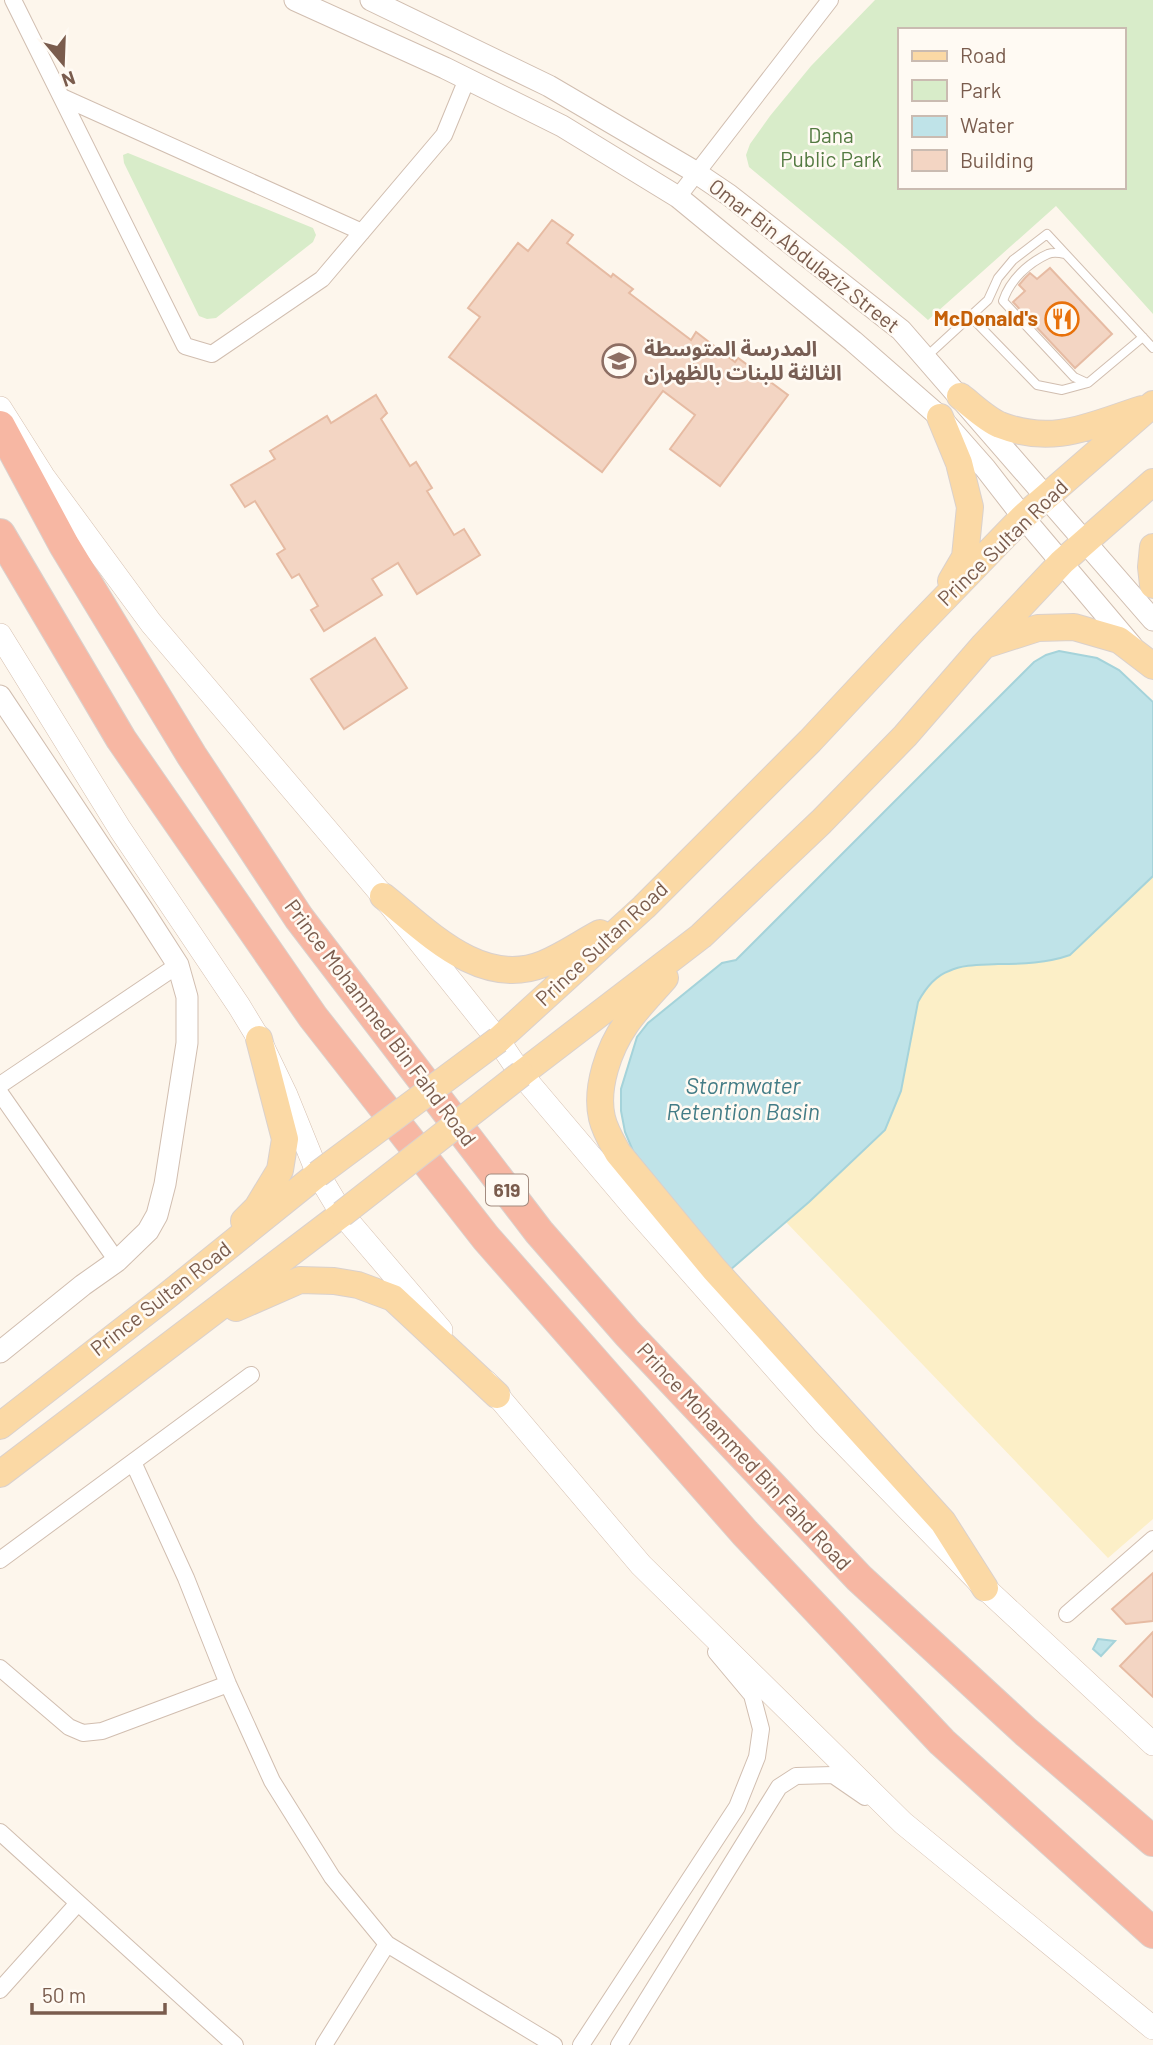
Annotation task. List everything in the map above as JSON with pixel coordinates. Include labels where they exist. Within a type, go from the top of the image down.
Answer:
[{"type":"highway","name":"Prince Mohammed Bin Fahd Road","points":[[0,426],[78,568],[192,756],[299,918],[539,1232],[628,1334],[859,1578],[1026,1732],[1153,1841]]},
{"type":"highway","name":"619","points":[[0,534],[136,761],[313,1017],[486,1238],[745,1534],[942,1742],[1153,1933]]},
{"type":"main road","points":[[960,396],[998,424],[1042,435],[1066,433],[1152,405]]},
{"type":"main road","name":"Prince Sultan Road","points":[[0,1426],[318,1174],[498,1040],[644,907],[810,741],[1023,517],[1152,405]]},
{"type":"main road","points":[[0,408],[43,476],[151,623],[383,896],[498,1040],[521,1074],[637,1211],[823,1422],[985,1588],[1153,1744]]},
{"type":"main road","points":[[936,608],[965,556],[970,507],[959,463],[940,417]]},
{"type":"main road","name":"Prince Sultan Road","points":[[0,1474],[701,936],[896,746],[984,645],[1062,562],[1153,482]]},
{"type":"main road","points":[[1153,547],[1153,585]]},
{"type":"main road","points":[[984,645],[1038,628],[1074,627],[1119,640],[1153,666]]},
{"type":"main road","points":[[0,635],[120,829],[259,1039],[286,1095],[318,1174],[342,1214],[641,1565],[903,1823],[1153,2028]]},
{"type":"main road","points":[[383,896],[440,942],[465,958],[495,968],[514,970],[542,965],[644,907]]},
{"type":"main road","points":[[701,936],[625,1025],[605,1067],[600,1093],[601,1116],[608,1135],[618,1153],[714,1269],[943,1521],[985,1588]]},
{"type":"main road","points":[[163,1298],[257,1208],[280,1170],[285,1139],[259,1039]]},
{"type":"main road","points":[[161,1350],[244,1303],[300,1280],[334,1281],[393,1298],[497,1395]]},
{"type":"street","points":[[13,0],[185,345],[212,354],[322,279],[444,135],[467,79]]},
{"type":"street","points":[[295,0],[562,126],[678,197],[853,341],[940,417],[1140,655],[1153,666]]},
{"type":"street","name":"Omar Bin Abdulaziz Street","points":[[371,0],[549,86],[696,173],[729,195],[901,330],[1153,620]]},
{"type":"street","points":[[678,197],[830,0]]},
{"type":"street","points":[[62,97],[362,232]]},
{"type":"street","points":[[0,696],[178,965],[187,997],[187,1043],[163,1199],[157,1214],[148,1231],[117,1261],[0,1352]]},
{"type":"street","points":[[0,1085],[178,965]]},
{"type":"street","points":[[0,1093],[117,1261]]},
{"type":"street","points":[[0,1560],[251,1375]]},
{"type":"street","points":[[133,1462],[186,1578],[228,1684],[272,1781],[332,1877],[387,1944],[554,2045]]},
{"type":"street","points":[[1067,1614],[1153,1539]]},
{"type":"street","points":[[582,2045],[737,1807],[757,1758],[761,1729],[752,1695],[641,1565]]},
{"type":"street","points":[[0,1668],[69,1727],[83,1733],[102,1731],[228,1684]]},
{"type":"street","points":[[619,2045],[779,1787],[796,1776],[833,1775],[903,1823]]},
{"type":"street","points":[[0,1832],[235,2045]]},
{"type":"street","points":[[0,1990],[78,1903]]},
{"type":"street","points":[[324,2045],[387,1944]]},
{"type":"lane","points":[[925,359],[988,300],[998,278],[1013,260],[1047,234],[1153,348]]},
{"type":"lane","points":[[1065,254],[1050,253],[1022,271],[1008,287],[1003,301],[1074,377],[1088,383]]},
{"type":"lane","points":[[970,316],[1038,385],[1062,390],[1088,383],[1143,337]]},
{"type":"green space","name":"Dana Public Park","points":[[875,0],[1153,0],[1153,314],[1056,206],[928,320],[749,167],[746,155],[750,144],[811,66]]},
{"type":"green space","points":[[128,153],[313,228],[316,235],[313,242],[216,318],[199,316],[124,163],[123,155]]},
{"type":"sand","points":[[1153,876],[1153,1519],[1108,1558],[786,1222],[885,1130],[901,1091],[918,1002],[935,980],[944,973],[967,966],[1035,962],[1070,955]]},
{"type":"water","name":"Stormwater Retention Basin","points":[[1059,651],[1097,658],[1119,670],[1153,702],[1153,876],[1070,955],[1035,963],[967,966],[944,973],[935,980],[918,1002],[901,1091],[885,1130],[809,1202],[730,1270],[633,1151],[625,1132],[621,1089],[637,1037],[648,1023],[722,963],[736,960],[1034,662]]},
{"type":"water","points":[[1098,1639],[1115,1641],[1101,1656],[1093,1649]]},
{"type":"building","points":[[552,220],[573,235],[567,243],[611,277],[613,274],[633,289],[629,293],[691,340],[696,332],[735,362],[738,358],[788,395],[720,486],[670,449],[695,415],[663,391],[602,472],[449,357],[480,317],[468,308],[518,243],[528,251]]},
{"type":"building","name":"McDonald's","points":[[1050,268],[1112,334],[1075,368],[1013,302],[1025,291],[1019,285],[1030,273],[1037,279]]},
{"type":"building","points":[[376,395],[387,413],[381,419],[410,466],[416,462],[432,488],[427,491],[454,535],[464,529],[480,555],[417,594],[398,563],[372,579],[382,595],[324,631],[311,610],[318,606],[299,574],[292,578],[277,554],[285,549],[255,501],[245,507],[231,485],[275,459],[270,451],[327,416],[331,423]]},
{"type":"building","points":[[375,638],[407,688],[344,729],[311,679]]},
{"type":"building","points":[[1153,1573],[1153,1621],[1126,1624],[1112,1609]]},
{"type":"building","points":[[1153,1632],[1153,1697],[1120,1666]]},
{"type":"place","name":"McDonald's","points":[[1062,319]]},
{"type":"place","name":"المدرسة المتوسطة الثالثة للبنات بالظهران","points":[[619,361]]}]
